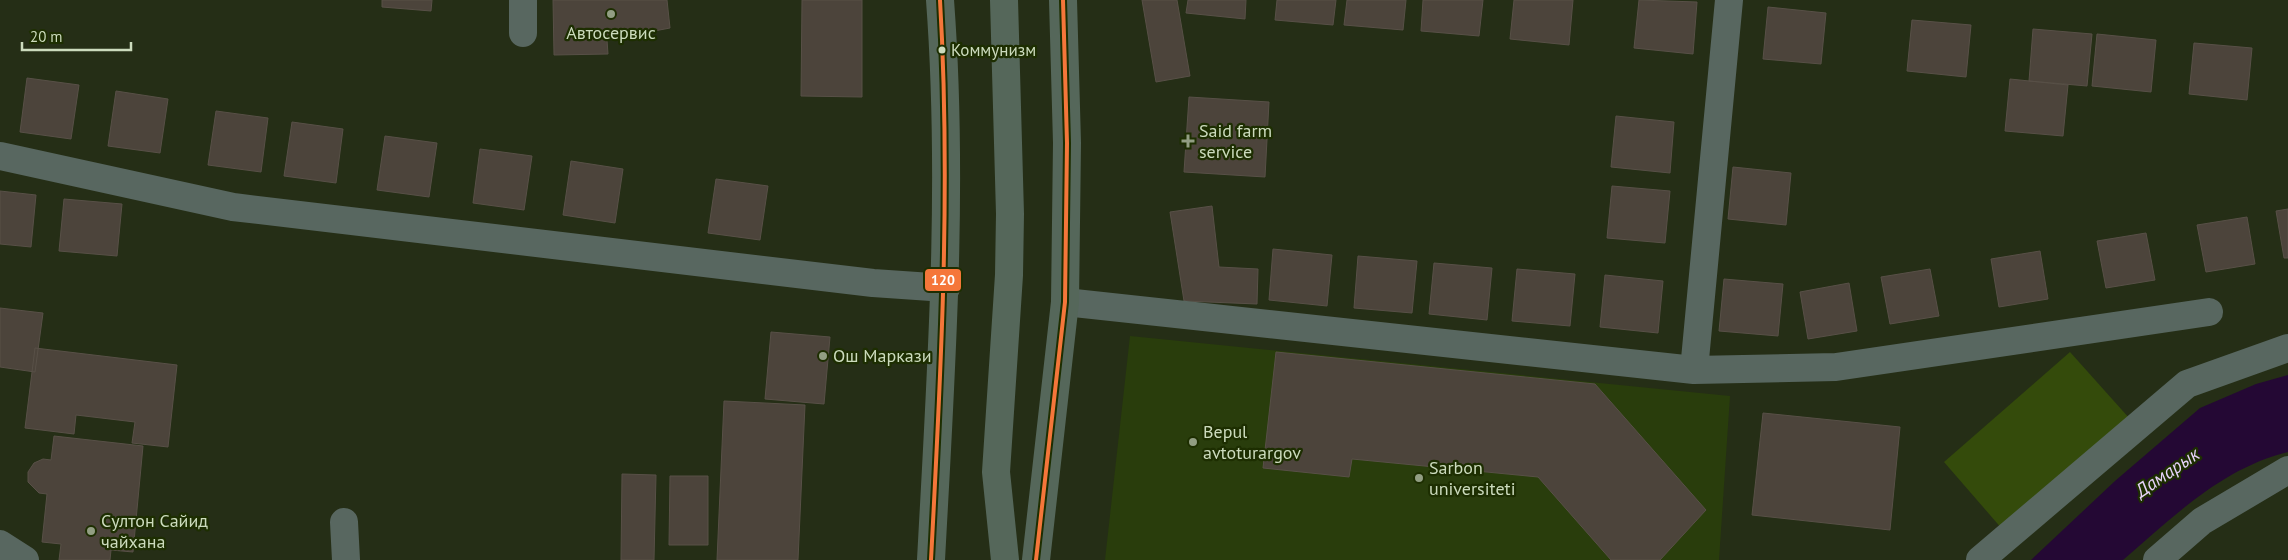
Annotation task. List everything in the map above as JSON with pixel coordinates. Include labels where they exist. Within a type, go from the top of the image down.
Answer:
[{"type":"main road","points":[[931,560],[946,288],[944,50],[940,0]]},
{"type":"main road","points":[[1004,0],[1010,222],[1009,275],[996,472],[1006,560]]},
{"type":"main road","points":[[1036,560],[1066,302],[1067,143],[1063,0]]},
{"type":"street","points":[[523,0],[523,33]]},
{"type":"street","points":[[1694,370],[1729,0]]},
{"type":"street","points":[[0,156],[233,207],[863,282],[946,288]]},
{"type":"street","points":[[1066,302],[1694,370],[1836,367],[2209,312]]},
{"type":"street","points":[[1980,560],[2187,384],[2288,348]]},
{"type":"street","points":[[2156,560],[2202,520],[2288,470]]},
{"type":"street","points":[[344,522],[346,560]]},
{"type":"street","points":[[0,544],[25,560]]},
{"type":"shaded area","name":"Sarbon universiteti","points":[[1130,336],[1730,396],[1719,560],[1105,560]]},
{"type":"shaded area","points":[[2070,352],[2130,419],[2003,530],[1944,462]]},
{"type":"water","name":"Дамарык","points":[[2288,375],[2288,452],[2264,459],[2220,482],[2180,511],[2123,560],[2031,560],[2115,481],[2200,408],[2256,384]]},
{"type":"building","points":[[382,0],[432,0],[431,11],[382,7]]},
{"type":"building","name":"Автосервис","points":[[553,0],[667,0],[670,28],[607,40],[608,54],[554,55]]},
{"type":"building","points":[[802,0],[862,0],[862,97],[801,96]]},
{"type":"building","points":[[1142,0],[1177,0],[1190,76],[1156,82]]},
{"type":"building","points":[[1188,0],[1246,0],[1245,19],[1186,13]]},
{"type":"building","points":[[1277,0],[1336,0],[1333,25],[1275,20]]},
{"type":"building","points":[[1347,0],[1406,0],[1403,30],[1344,25]]},
{"type":"building","points":[[1423,0],[1483,0],[1479,36],[1421,31]]},
{"type":"building","points":[[1514,0],[1573,0],[1569,45],[1510,39]]},
{"type":"building","points":[[1639,0],[1697,2],[1693,54],[1634,48]]},
{"type":"building","points":[[1768,7],[1826,13],[1821,64],[1763,59]]},
{"type":"building","points":[[1912,20],[1971,25],[1966,77],[1907,71]]},
{"type":"building","points":[[2033,29],[2092,34],[2087,86],[2029,81]]},
{"type":"building","points":[[2097,34],[2156,40],[2151,92],[2092,86]]},
{"type":"building","points":[[2194,43],[2252,48],[2247,100],[2189,94]]},
{"type":"building","points":[[27,78],[79,85],[71,139],[20,132]]},
{"type":"building","points":[[2010,79],[2068,85],[2063,136],[2005,131]]},
{"type":"building","points":[[116,91],[168,99],[160,153],[108,146]]},
{"type":"building","points":[[1189,97],[1269,102],[1265,177],[1184,172]]},
{"type":"building","points":[[216,111],[268,118],[261,172],[208,165]]},
{"type":"building","points":[[1616,116],[1674,122],[1670,173],[1611,167]]},
{"type":"building","points":[[292,122],[343,129],[336,183],[284,176]]},
{"type":"building","points":[[385,136],[437,143],[429,197],[377,190]]},
{"type":"building","points":[[480,149],[532,156],[524,210],[473,203]]},
{"type":"building","points":[[571,161],[623,169],[615,223],[563,215]]},
{"type":"building","points":[[1733,167],[1791,173],[1786,225],[1728,219]]},
{"type":"building","points":[[716,179],[768,186],[760,240],[708,233]]},
{"type":"building","points":[[1612,186],[1670,191],[1665,243],[1607,238]]},
{"type":"building","points":[[0,191],[36,195],[31,247],[0,244]]},
{"type":"building","points":[[64,199],[122,204],[117,256],[59,251]]},
{"type":"building","points":[[1212,206],[1219,267],[1258,269],[1257,304],[1184,301],[1170,212]]},
{"type":"building","points":[[2288,209],[2288,258],[2284,258],[2276,211]]},
{"type":"building","points":[[2247,217],[2255,264],[2206,272],[2197,225]]},
{"type":"building","points":[[2146,233],[2155,280],[2106,288],[2097,241]]},
{"type":"building","points":[[1273,249],[1332,255],[1327,306],[1269,300]]},
{"type":"building","points":[[2040,251],[2048,299],[1999,307],[1991,259]]},
{"type":"building","points":[[1358,256],[1417,261],[1412,313],[1354,308]]},
{"type":"building","points":[[1434,263],[1492,268],[1487,320],[1429,314]]},
{"type":"building","points":[[1517,269],[1575,274],[1570,326],[1512,321]]},
{"type":"building","points":[[1930,269],[1939,316],[1890,324],[1881,277]]},
{"type":"building","points":[[1605,275],[1663,281],[1658,333],[1600,327]]},
{"type":"building","points":[[1724,279],[1783,284],[1778,336],[1719,331]]},
{"type":"building","points":[[1849,283],[1857,331],[1808,339],[1800,292]]},
{"type":"building","points":[[0,308],[43,313],[35,372],[0,367]]},
{"type":"building","points":[[771,332],[830,337],[824,404],[765,399]]},
{"type":"building","points":[[35,348],[177,365],[168,447],[132,443],[135,422],[76,415],[74,434],[25,428]]},
{"type":"building","points":[[1276,352],[1595,384],[1706,510],[1660,560],[1611,560],[1538,477],[1352,459],[1349,477],[1263,468]]},
{"type":"building","points":[[724,401],[805,405],[798,560],[717,560]]},
{"type":"building","points":[[1763,413],[1900,427],[1890,530],[1752,515]]},
{"type":"building","points":[[54,436],[143,446],[133,552],[111,550],[110,560],[59,560],[61,544],[42,542],[47,494],[39,493],[28,482],[28,472],[34,463],[43,459],[51,460]]},
{"type":"building","points":[[622,474],[656,475],[654,560],[621,560]]},
{"type":"building","points":[[670,476],[708,476],[708,545],[669,545]]},
{"type":"transit line","name":"120","points":[[931,560],[941,350],[945,210],[945,140],[940,0]]},
{"type":"transit line","name":"120","points":[[1036,560],[1065,302],[1067,143],[1063,0]]},
{"type":"place","name":"Автосервис","points":[[611,14]]},
{"type":"place","name":"Коммунизм","points":[[942,50]]},
{"type":"place","name":"Said farm service","points":[[1188,141]]},
{"type":"place","name":"Ош Маркази","points":[[823,356]]},
{"type":"place","name":"Bepul avtoturargov","points":[[1193,442]]},
{"type":"place","name":"Sarbon universiteti","points":[[1419,478]]},
{"type":"place","name":"Султон Сайид чайхана","points":[[91,531]]}]
